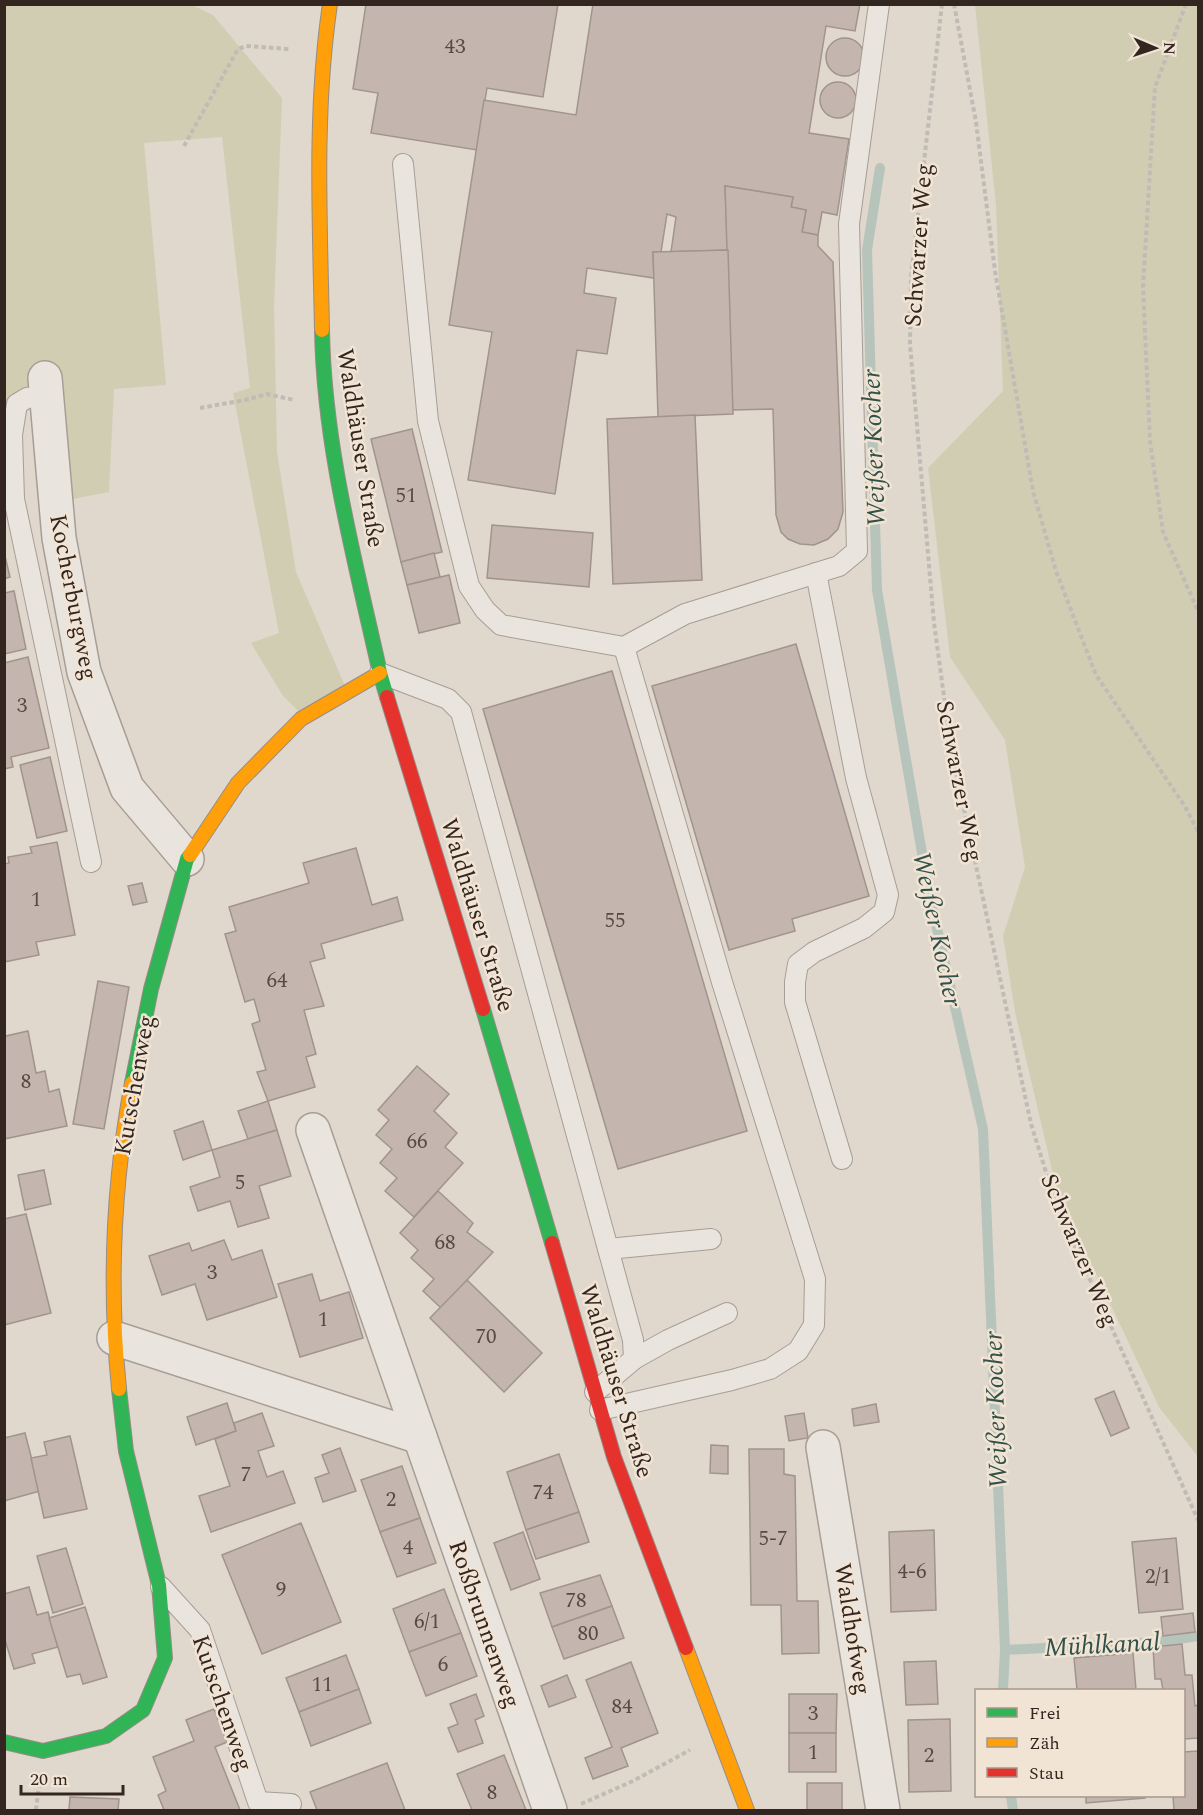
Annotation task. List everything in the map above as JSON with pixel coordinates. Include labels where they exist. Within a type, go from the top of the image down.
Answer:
[{"type":"street","name":"Waldhäuser Straße","points":[[330,4],[323,51],[319,190],[323,378],[342,504],[381,673],[494,1045],[614,1457],[747,1810]]},
{"type":"street","name":"Kocherburgweg","points":[[46,387],[59,538],[84,672],[127,788],[187,859]]},
{"type":"street","name":"Kutschenweg","points":[[4,1742],[43,1751],[106,1736],[143,1710],[165,1658],[159,1585],[126,1451],[114,1338],[112,1268],[123,1131],[151,989],[187,859],[237,783],[301,719],[381,673]]},
{"type":"street","name":"Roßbrunnenweg","points":[[313,1130],[549,1810]]},
{"type":"street","points":[[114,1338],[420,1437]]},
{"type":"street","name":"Waldhofweg","points":[[823,1447],[883,1810]]},
{"type":"lane","points":[[403,164],[428,421],[469,586],[485,610],[501,625],[624,647],[685,614],[840,566],[857,551],[849,224],[879,4]]},
{"type":"lane","points":[[46,387],[18,404],[12,435],[14,499],[91,862]]},
{"type":"lane","points":[[816,573],[856,778],[888,895],[884,912],[864,928],[814,952],[798,964],[795,1002],[842,1159]]},
{"type":"lane","points":[[598,1401],[732,1380],[770,1369],[798,1351],[813,1325],[815,1279],[722,982],[624,647]]},
{"type":"lane","points":[[381,673],[448,699],[461,712],[633,1340],[634,1359]]},
{"type":"lane","points":[[608,1249],[711,1239]]},
{"type":"lane","points":[[598,1401],[634,1359],[676,1336],[727,1313]]},
{"type":"lane","name":"Kutschenweg","points":[[159,1585],[200,1630],[258,1802],[291,1804]]},
{"type":"path","name":"Schwarzer Weg","points":[[942,4],[911,277],[910,344],[934,623],[951,748],[1031,1124],[1056,1204],[1198,1521]]},
{"type":"path","points":[[954,4],[976,122],[994,271],[1032,491],[1056,571],[1096,675],[1184,805],[1198,831]]},
{"type":"path","points":[[1186,4],[1155,87],[1143,287],[1150,441],[1164,532],[1198,611]]},
{"type":"path","points":[[184,146],[238,49],[246,46],[273,48]]},
{"type":"path","points":[[200,408],[267,394],[297,401]]},
{"type":"path","points":[[584,1803],[633,1781],[681,1754]]},
{"type":"shaded area","points":[[5,5],[192,5],[213,15],[282,98],[274,307],[277,452],[296,572],[345,686],[301,714],[283,696],[251,643],[279,633],[233,393],[250,388],[222,137],[144,143],[166,385],[114,389],[109,492],[68,500],[59,398],[5,403]]},
{"type":"shaded area","points":[[975,5],[1198,5],[1198,1457],[1159,1407],[1057,1191],[1015,1012],[1003,936],[1025,867],[1005,740],[950,657],[928,468],[1003,391],[996,205]]},
{"type":"building","points":[[366,4],[558,4],[543,97],[487,88],[477,150],[371,133],[378,93],[353,89]]},
{"type":"building","points":[[593,4],[860,4],[855,31],[826,26],[809,133],[849,139],[837,215],[822,212],[818,235],[802,232],[806,210],[791,207],[793,197],[725,186],[728,250],[671,252],[676,217],[667,214],[661,252],[653,252],[654,278],[587,268],[584,293],[616,298],[607,354],[577,350],[555,494],[468,480],[492,332],[449,325],[484,100],[576,115]]},
{"type":"building","points":[[845,38],[858,44],[864,57],[858,70],[845,76],[832,70],[826,57],[832,44]]},
{"type":"building","points":[[838,82],[851,87],[856,100],[851,113],[838,118],[825,113],[820,100],[825,87]]},
{"type":"building","points":[[725,186],[793,197],[791,207],[806,210],[802,232],[818,235],[818,246],[833,262],[843,512],[838,529],[828,539],[814,545],[800,544],[788,539],[781,532],[776,515],[773,409],[732,410]]},
{"type":"building","points":[[728,250],[733,414],[658,417],[653,252]]},
{"type":"building","points":[[695,415],[702,580],[613,584],[607,419]]},
{"type":"building","points":[[412,429],[442,552],[401,562],[371,439]]},
{"type":"building","points":[[492,525],[593,533],[589,587],[487,578]]},
{"type":"building","points":[[4,552],[10,577],[4,579]]},
{"type":"building","points":[[434,553],[440,577],[407,585],[401,562]]},
{"type":"building","points":[[449,575],[460,623],[419,633],[407,585]]},
{"type":"building","points":[[14,591],[26,649],[4,654],[4,593]]},
{"type":"building","points":[[796,644],[869,896],[792,919],[795,931],[729,950],[652,686]]},
{"type":"building","points":[[28,657],[49,748],[11,757],[13,767],[4,769],[4,663]]},
{"type":"building","points":[[612,671],[747,1131],[618,1169],[483,709]]},
{"type":"building","points":[[50,757],[67,831],[37,838],[20,765]]},
{"type":"building","points":[[57,842],[75,935],[36,942],[39,955],[4,962],[4,864],[9,863],[8,857],[32,853],[30,847]]},
{"type":"building","points":[[356,848],[372,905],[397,897],[403,920],[321,944],[325,958],[310,962],[324,1006],[304,1010],[316,1054],[306,1057],[315,1087],[268,1101],[257,1072],[266,1070],[252,1024],[260,1021],[254,999],[245,1002],[225,934],[236,931],[229,907],[309,883],[303,863]]},
{"type":"building","points":[[142,883],[147,902],[133,905],[128,886]]},
{"type":"building","points":[[98,981],[129,987],[104,1129],[73,1124]]},
{"type":"building","points":[[28,1031],[36,1073],[45,1071],[49,1092],[59,1089],[67,1126],[4,1139],[4,1041],[6,1036]]},
{"type":"building","points":[[417,1066],[449,1094],[434,1111],[457,1133],[445,1147],[463,1163],[414,1217],[385,1191],[397,1178],[380,1163],[392,1149],[376,1135],[389,1120],[378,1110]]},
{"type":"building","points":[[268,1101],[277,1130],[248,1139],[238,1111]]},
{"type":"building","points":[[203,1121],[212,1150],[183,1160],[174,1131]]},
{"type":"building","points":[[277,1130],[291,1176],[259,1186],[269,1218],[238,1227],[230,1201],[198,1211],[190,1187],[220,1177],[212,1150]]},
{"type":"building","points":[[44,1170],[51,1204],[25,1210],[18,1175]]},
{"type":"building","points":[[438,1191],[473,1223],[467,1232],[493,1252],[441,1308],[423,1291],[434,1279],[411,1258],[418,1250],[400,1233]]},
{"type":"building","points":[[26,1214],[51,1313],[4,1325],[4,1219]]},
{"type":"building","points":[[224,1240],[232,1260],[262,1250],[277,1297],[207,1320],[195,1284],[162,1295],[149,1256],[189,1243],[192,1251]]},
{"type":"building","points":[[312,1274],[320,1301],[349,1292],[363,1338],[300,1357],[278,1284]]},
{"type":"building","points":[[467,1280],[542,1353],[504,1392],[430,1318]]},
{"type":"building","points":[[1114,1391],[1129,1428],[1111,1436],[1095,1399]]},
{"type":"building","points":[[227,1403],[236,1431],[196,1445],[187,1417]]},
{"type":"building","points":[[876,1404],[879,1422],[854,1426],[852,1409]]},
{"type":"building","points":[[262,1413],[274,1446],[258,1451],[267,1477],[283,1471],[295,1503],[211,1532],[199,1496],[230,1486],[215,1439],[236,1431],[234,1423]]},
{"type":"building","points":[[804,1413],[808,1438],[789,1441],[785,1416]]},
{"type":"building","points":[[25,1433],[40,1491],[4,1501],[4,1438]]},
{"type":"building","points":[[70,1436],[87,1509],[44,1518],[31,1458],[47,1455],[44,1442]]},
{"type":"building","points":[[711,1445],[728,1446],[728,1474],[710,1473]]},
{"type":"building","points":[[340,1448],[356,1491],[323,1502],[315,1478],[329,1473],[322,1455]]},
{"type":"building","points":[[749,1449],[784,1449],[784,1474],[795,1476],[797,1601],[818,1601],[819,1653],[782,1654],[781,1605],[751,1605]]},
{"type":"building","points":[[559,1454],[579,1512],[526,1530],[507,1472]]},
{"type":"building","points":[[402,1466],[420,1518],[380,1532],[361,1480]]},
{"type":"building","points":[[579,1512],[589,1542],[536,1559],[526,1530]]},
{"type":"building","points":[[420,1518],[436,1563],[397,1577],[380,1532]]},
{"type":"building","points":[[301,1523],[341,1622],[262,1654],[222,1555]]},
{"type":"building","points":[[934,1530],[936,1610],[891,1612],[889,1532]]},
{"type":"building","points":[[523,1532],[540,1579],[511,1590],[494,1543]]},
{"type":"building","points":[[1176,1538],[1183,1609],[1139,1613],[1132,1542]]},
{"type":"building","points":[[66,1548],[83,1604],[53,1613],[37,1556]]},
{"type":"building","points":[[600,1575],[612,1606],[552,1627],[540,1593]]},
{"type":"building","points":[[29,1587],[37,1615],[48,1612],[58,1647],[32,1654],[35,1663],[14,1669],[4,1637],[4,1594]]},
{"type":"building","points":[[444,1589],[461,1633],[409,1652],[393,1609]]},
{"type":"building","points":[[612,1606],[624,1638],[564,1659],[552,1627]]},
{"type":"building","points":[[85,1607],[107,1677],[83,1684],[80,1674],[67,1677],[49,1618]]},
{"type":"building","points":[[1193,1613],[1195,1632],[1163,1636],[1161,1617]]},
{"type":"building","points":[[461,1633],[477,1676],[426,1696],[409,1652]]},
{"type":"building","points":[[1182,1644],[1185,1675],[1192,1675],[1195,1706],[1198,1705],[1198,1738],[1185,1739],[1185,1689],[1163,1689],[1161,1679],[1155,1679],[1153,1647]]},
{"type":"building","points":[[1133,1653],[1136,1689],[1077,1689],[1074,1658]]},
{"type":"building","points":[[346,1655],[359,1689],[299,1712],[286,1678]]},
{"type":"building","points":[[936,1661],[938,1704],[906,1705],[904,1662]]},
{"type":"building","points":[[631,1662],[658,1733],[621,1748],[628,1766],[593,1779],[585,1758],[612,1747],[586,1680]]},
{"type":"building","points":[[567,1675],[576,1697],[549,1707],[541,1686]]},
{"type":"building","points":[[359,1689],[371,1723],[311,1746],[299,1712]]},
{"type":"building","points":[[476,1694],[484,1716],[475,1720],[483,1743],[458,1752],[448,1728],[458,1724],[450,1704]]},
{"type":"building","points":[[789,1694],[837,1694],[836,1733],[789,1733]]},
{"type":"building","points":[[214,1709],[227,1742],[215,1747],[240,1810],[164,1810],[158,1795],[166,1791],[153,1757],[194,1741],[186,1720]]},
{"type":"building","points":[[950,1719],[951,1791],[909,1792],[908,1720]]},
{"type":"building","points":[[789,1733],[836,1733],[836,1772],[789,1772]]},
{"type":"building","points":[[1198,1751],[1198,1810],[1174,1810],[1173,1797],[1185,1797],[1185,1752]]},
{"type":"building","points":[[504,1755],[526,1810],[472,1810],[457,1774]]},
{"type":"building","points":[[387,1763],[405,1810],[317,1810],[310,1792]]},
{"type":"building","points":[[807,1783],[842,1783],[842,1810],[807,1810]]},
{"type":"building","points":[[70,1797],[119,1799],[118,1810],[69,1810]]},
{"type":"building","points":[[1086,1797],[1145,1797],[1145,1798],[1086,1803]]},
{"type":"waterway","name":"Weißer Kocher","points":[[880,168],[867,250],[877,590],[929,894],[983,1129],[1005,1650],[1003,1689]]},
{"type":"waterway","name":"Mühlkanal","points":[[1005,1650],[1157,1642],[1198,1636]]},
{"type":"waterway","name":"Weißer Kocher","points":[[1011,1797],[1013,1810]]},
{"type":"traffic: fast","points":[[322,330],[328,417],[342,503],[387,697]]},
{"type":"traffic: fast","points":[[132,1083],[151,989],[190,855]]},
{"type":"traffic: fast","points":[[483,1009],[552,1243]]},
{"type":"traffic: fast","points":[[4,1742],[43,1751],[106,1736],[143,1710],[165,1658],[159,1585],[126,1451],[119,1389]]},
{"type":"traffic: slow","points":[[322,330],[319,208],[320,126],[330,4]]},
{"type":"traffic: slow","points":[[190,855],[238,783],[301,719],[380,673]]},
{"type":"traffic: slow","points":[[119,1389],[114,1312],[115,1236],[121,1159],[132,1083]]},
{"type":"traffic: slow","points":[[686,1648],[747,1810]]},
{"type":"traffic: jam","points":[[387,697],[483,1009]]},
{"type":"traffic: jam","points":[[552,1243],[614,1457],[686,1648]]}]
